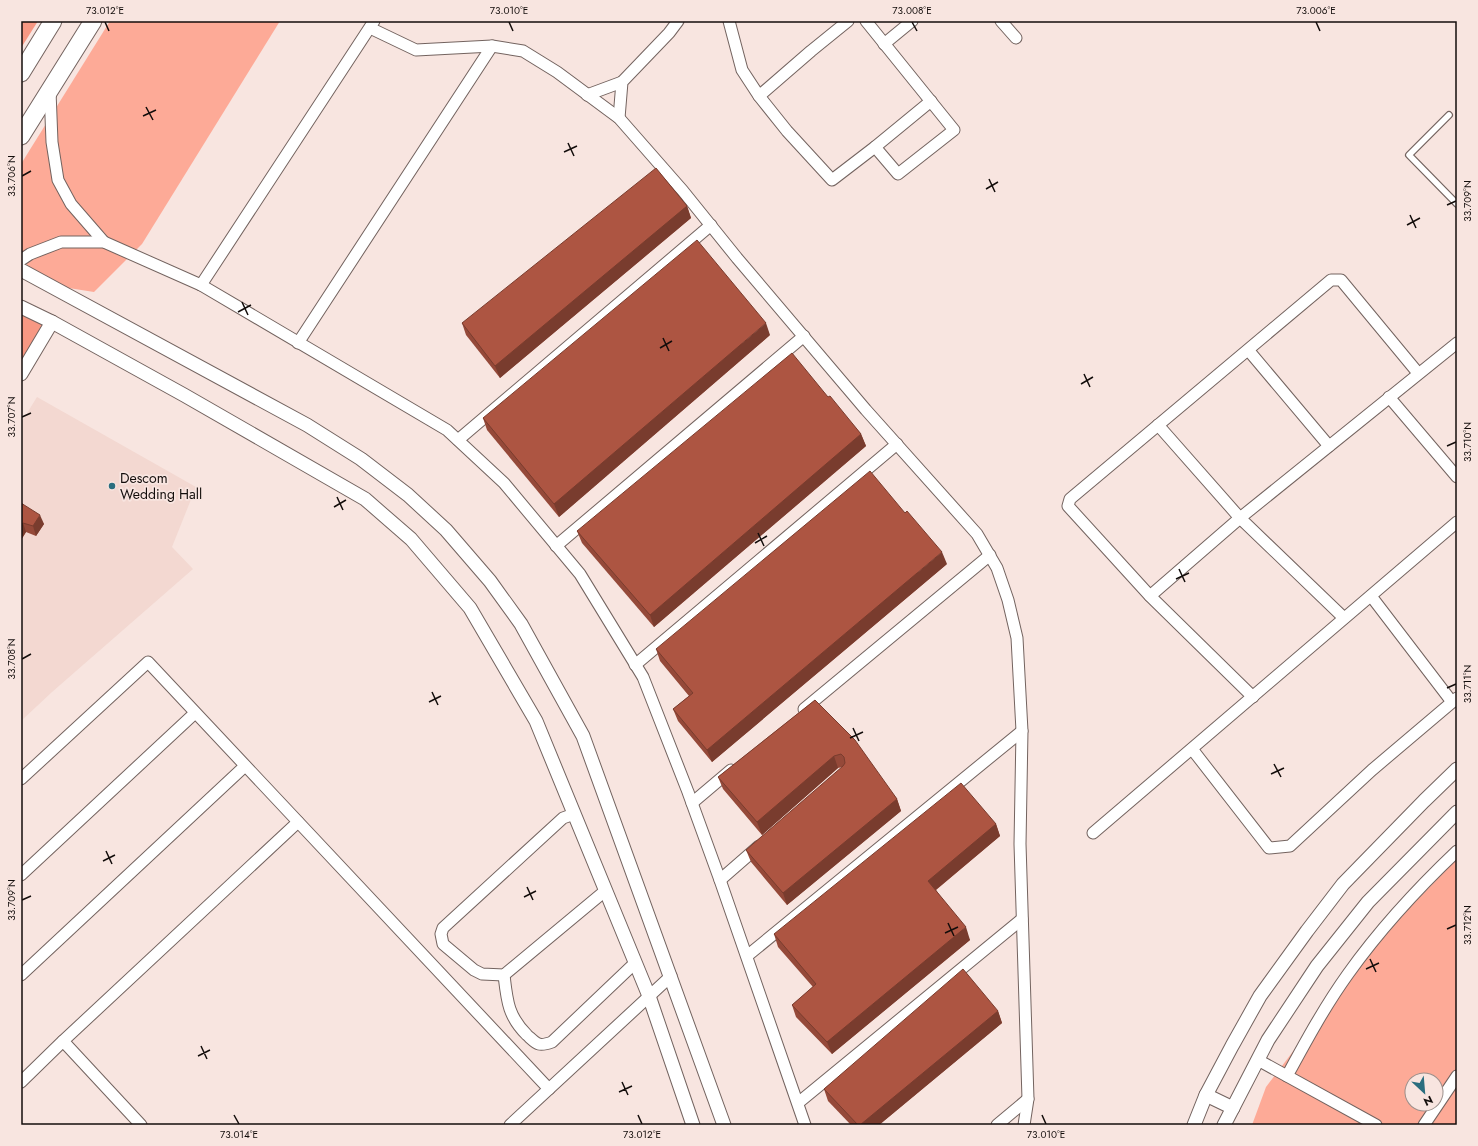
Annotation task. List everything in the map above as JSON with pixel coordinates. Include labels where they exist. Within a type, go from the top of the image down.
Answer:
[{"type":"main road","points":[[21,73],[53,21]]},
{"type":"main road","points":[[21,136],[93,21]]},
{"type":"street","points":[[587,94],[622,82],[669,33],[678,21]]},
{"type":"street","points":[[729,21],[742,70],[759,96],[787,131],[832,180],[931,101]]},
{"type":"street","points":[[759,96],[848,21]]},
{"type":"street","points":[[866,21],[954,130],[898,174],[875,147]]},
{"type":"street","points":[[884,44],[912,21]]},
{"type":"street","points":[[1001,21],[1016,38]]},
{"type":"street","points":[[201,285],[372,25],[416,50],[492,46],[523,51],[557,72],[619,118],[866,410],[898,444],[976,534],[997,568],[1008,600],[1017,638],[1022,731],[1020,844],[1028,1099],[1024,1125]]},
{"type":"street","points":[[298,343],[492,46]]},
{"type":"street","points":[[619,118],[622,82]]},
{"type":"street","points":[[50,91],[52,142],[58,180],[71,204],[104,242]]},
{"type":"street","points":[[458,440],[711,225]]},
{"type":"street","points":[[21,260],[30,254],[62,242],[104,242],[201,285],[447,430],[504,483],[580,574],[643,678],[692,803],[806,1125]]},
{"type":"street","points":[[21,270],[307,425],[361,460],[408,495],[446,530],[490,581],[522,624],[583,736],[724,1125]]},
{"type":"street","points":[[1252,697],[1150,596],[1068,506],[1070,499],[1331,280],[1341,280],[1418,373]]},
{"type":"street","points":[[21,307],[52,322],[184,395],[365,499],[410,539],[470,608],[536,721],[649,996],[693,1125]]},
{"type":"street","points":[[21,374],[52,322]]},
{"type":"street","points":[[556,546],[804,336]]},
{"type":"street","points":[[1150,596],[1240,518],[1457,343]]},
{"type":"street","points":[[1249,350],[1329,446]]},
{"type":"street","points":[[1389,397],[1457,477]]},
{"type":"street","points":[[1158,425],[1240,518],[1344,618]]},
{"type":"street","points":[[635,665],[898,444]]},
{"type":"street","points":[[1093,833],[1457,522]]},
{"type":"street","points":[[795,717],[990,555]]},
{"type":"street","points":[[1192,749],[1269,848],[1290,846],[1372,770],[1454,700],[1371,596]]},
{"type":"street","points":[[21,779],[148,662],[549,1089]]},
{"type":"street","points":[[21,875],[195,713]]},
{"type":"street","points":[[747,956],[1022,731]]},
{"type":"street","points":[[692,803],[740,762]]},
{"type":"street","points":[[21,975],[245,766]]},
{"type":"street","points":[[1194,1125],[1206,1095],[1260,996],[1311,925],[1343,884],[1456,772]]},
{"type":"street","points":[[1224,1125],[1268,1040],[1317,966],[1368,902],[1457,812]]},
{"type":"street","points":[[574,814],[564,818],[443,928],[441,934],[443,944],[474,970],[482,974],[504,975],[606,890]]},
{"type":"street","points":[[21,1082],[298,822]]},
{"type":"street","points":[[720,880],[767,839]]},
{"type":"street","points":[[1287,1076],[1316,1024],[1348,975],[1384,928],[1423,884],[1457,851]]},
{"type":"street","points":[[798,1103],[1022,919]]},
{"type":"street","points":[[504,975],[510,1010],[518,1026],[537,1044],[544,1045],[552,1042],[635,963]]},
{"type":"street","points":[[510,1125],[670,976]]},
{"type":"street","points":[[63,1041],[141,1125]]},
{"type":"street","points":[[1258,1060],[1376,1125]]},
{"type":"street","points":[[1424,1125],[1457,1076]]},
{"type":"street","points":[[1206,1095],[1233,1108]]},
{"type":"street","points":[[996,1125],[1028,1099]]},
{"type":"lane","points":[[1449,115],[1409,155],[1457,204]]},
{"type":"shaded area","points":[[21,21],[38,21],[21,48]]},
{"type":"shaded area","points":[[110,21],[280,21],[142,244],[94,292],[37,283],[21,254],[21,164]]},
{"type":"shaded area","points":[[21,307],[52,322],[21,372]]},
{"type":"shaded area","points":[[37,397],[196,487],[172,547],[193,569],[52,692],[21,721],[21,423]]},
{"type":"shaded area","points":[[1457,859],[1457,1125],[1252,1125],[1266,1087],[1376,942]]},
{"type":"building","points":[[656,168],[687,206],[495,366],[462,323]]},
{"type":"building","points":[[697,240],[766,323],[554,504],[483,418]]},
{"type":"building","points":[[792,353],[861,434],[650,615],[577,531]]},
{"type":"building","points":[[870,471],[905,513],[907,511],[942,552],[707,750],[673,709],[693,693],[656,649]]},
{"type":"building","points":[[21,503],[40,515],[33,526],[23,523],[21,525]]},
{"type":"building","points":[[815,700],[855,740],[897,799],[783,893],[746,850],[843,766],[845,763],[844,757],[841,754],[834,756],[757,822],[718,777]]},
{"type":"building","points":[[961,783],[996,824],[928,881],[966,927],[827,1042],[792,1005],[816,984],[774,934]]},
{"type":"building","points":[[963,969],[998,1011],[860,1125],[858,1125],[824,1089]]},
{"type":"place","name":"Descom Wedding Hall","points":[[112,486]]}]
